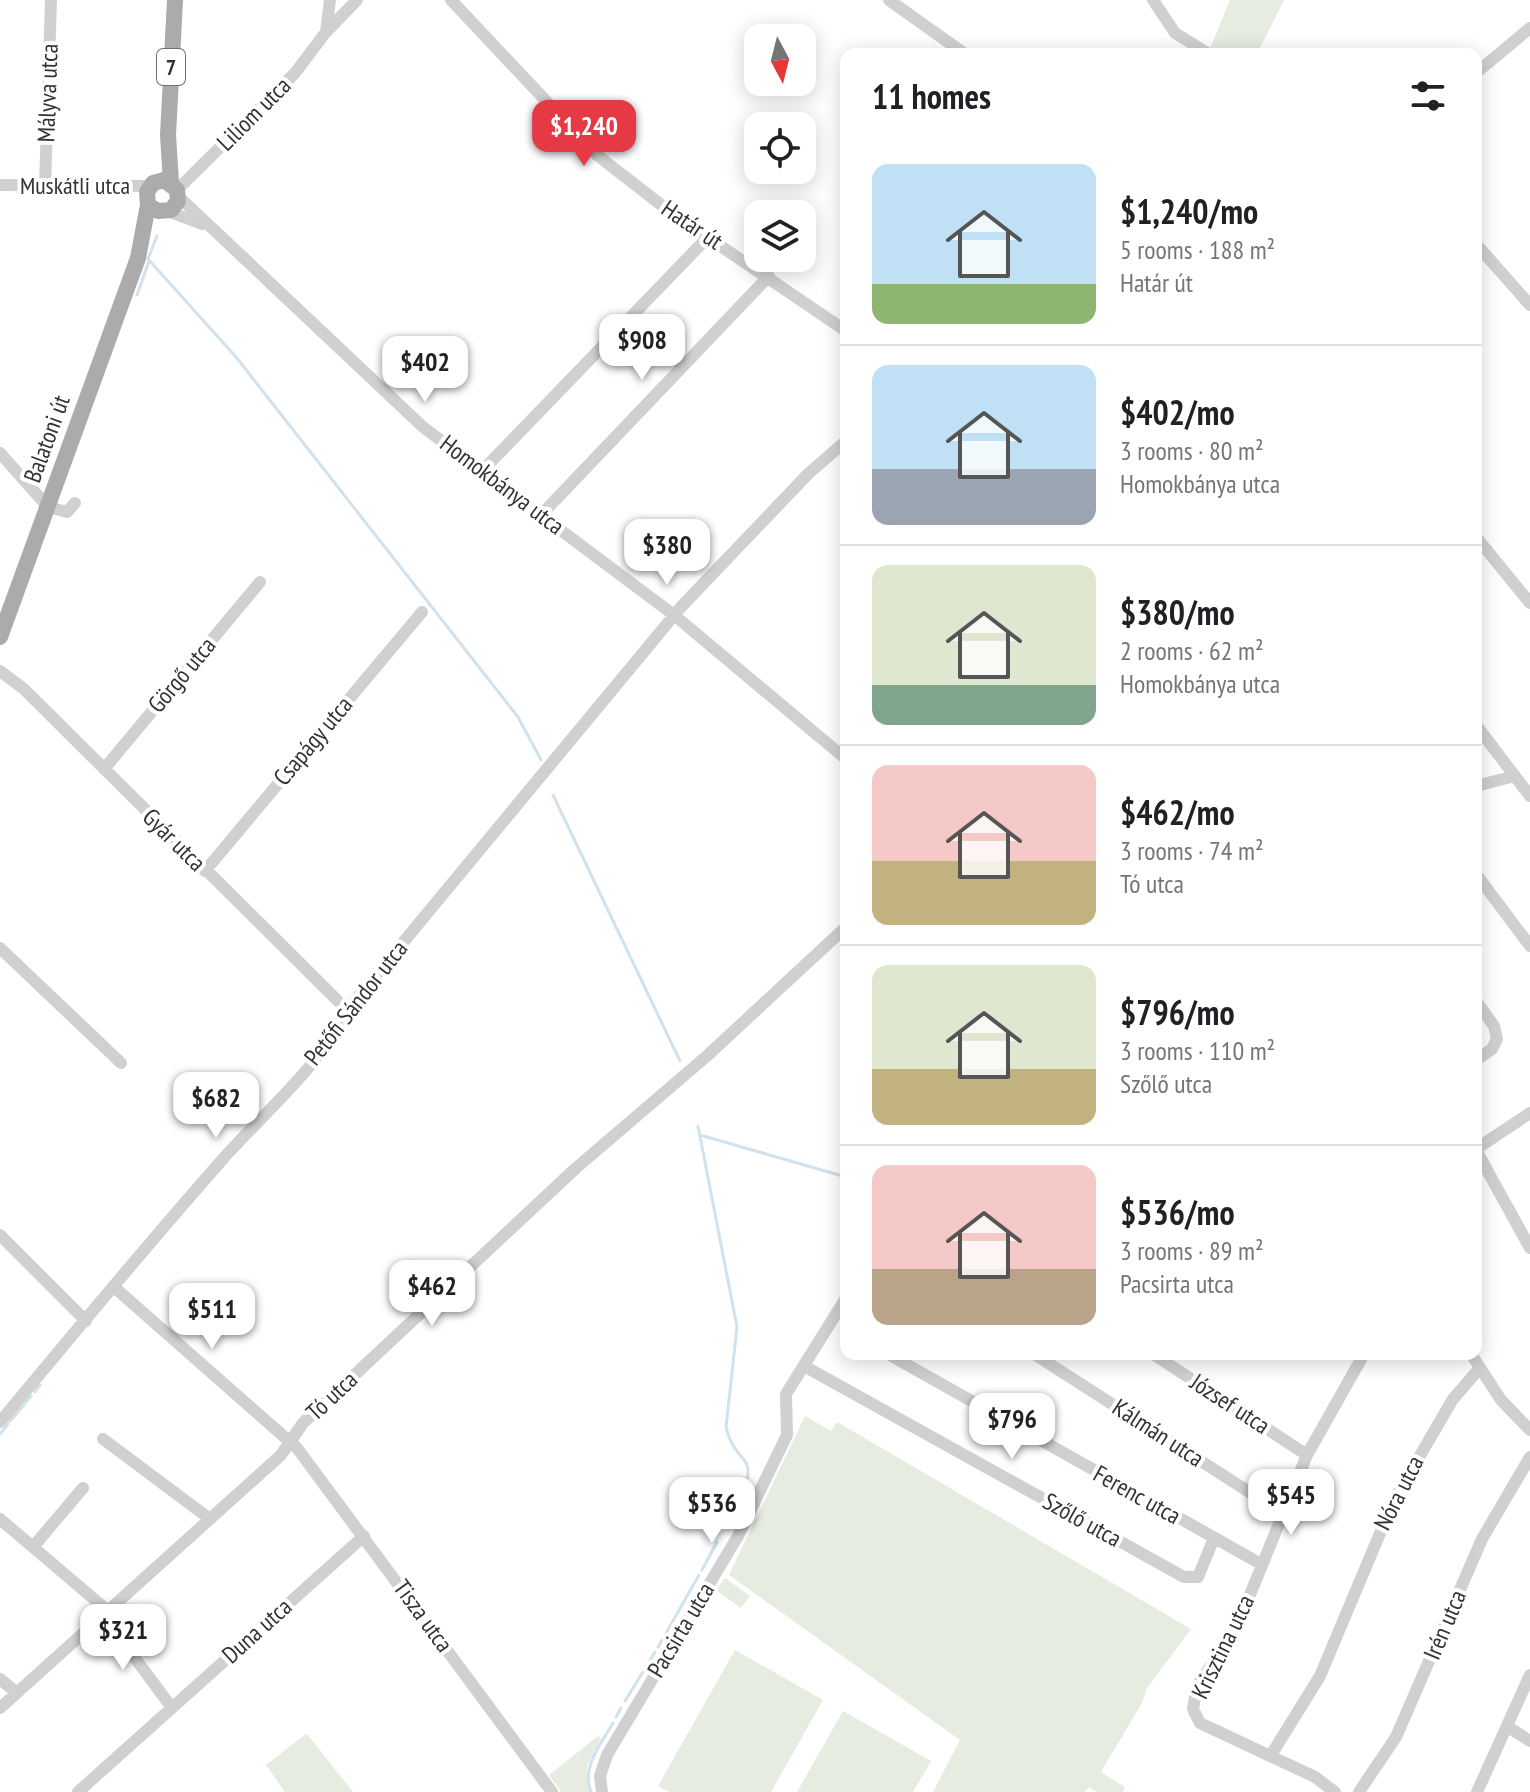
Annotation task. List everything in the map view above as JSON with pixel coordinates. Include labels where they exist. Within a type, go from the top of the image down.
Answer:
[{"type":"main road","name":"7","points":[[166,212],[176,204],[166,187],[175,0]]},
{"type":"main road","name":"7","points":[[148,205],[166,187]]},
{"type":"main road","points":[[148,205],[166,212]]},
{"type":"main road","name":"Balatoni út","points":[[0,637],[138,258],[148,205]]},
{"type":"main road","name":"Balatoni út","points":[[138,258],[166,212]]},
{"type":"street","name":"Mályva utca","points":[[45,186],[51,0]]},
{"type":"street","points":[[326,32],[330,0]]},
{"type":"street","name":"Liliom utca","points":[[166,187],[304,61],[326,32],[357,0]]},
{"type":"street","name":"Határ út","points":[[451,0],[597,155],[840,327]]},
{"type":"street","points":[[889,0],[957,48]]},
{"type":"street","points":[[1153,0],[1175,33],[1199,48]]},
{"type":"street","points":[[1482,68],[1530,28]]},
{"type":"street","name":"Muskátli utca","points":[[0,185],[166,187]]},
{"type":"street","name":"Homokbánya utca","points":[[166,187],[396,403],[674,615],[840,754]]},
{"type":"street","name":"Homokbánya utca","points":[[166,212],[208,227]]},
{"type":"street","points":[[482,471],[709,236]]},
{"type":"street","points":[[1482,251],[1530,305]]},
{"type":"street","points":[[542,514],[769,276]]},
{"type":"street","name":"Petőfi Sándor utca","points":[[0,1422],[305,1069],[341,1025],[347,1010],[674,615],[809,473],[840,446]]},
{"type":"street","points":[[0,453],[48,507],[67,512],[75,503]]},
{"type":"street","points":[[1482,544],[1530,603]]},
{"type":"street","name":"Görgő utca","points":[[104,769],[260,582]]},
{"type":"street","name":"Csapágy utca","points":[[205,871],[422,612]]},
{"type":"street","name":"Gyár utca","points":[[0,671],[24,689],[347,1010]]},
{"type":"street","points":[[1482,733],[1530,796]]},
{"type":"street","points":[[1482,784],[1515,776]]},
{"type":"street","points":[[1482,882],[1530,946]]},
{"type":"street","name":"Tó utca","points":[[0,1708],[281,1455],[303,1423],[576,1168],[708,1055],[840,933]]},
{"type":"street","points":[[0,948],[121,1063]]},
{"type":"street","points":[[1482,1009],[1494,1026],[1497,1039],[1492,1049],[1482,1056]]},
{"type":"street","points":[[1482,1146],[1530,1113]]},
{"type":"street","points":[[1482,1160],[1526,1231],[1530,1248]]},
{"type":"street","points":[[0,1235],[86,1321]]},
{"type":"street","name":"Tisza utca","points":[[114,1287],[290,1443],[364,1536],[552,1792]]},
{"type":"street","name":"Pacsirta utca","points":[[602,1792],[600,1776],[607,1755],[738,1536],[784,1444],[789,1425],[785,1398],[840,1310]]},
{"type":"street","points":[[833,1323],[840,1327]]},
{"type":"street","name":"Ferenc utca","points":[[899,1360],[1261,1564]]},
{"type":"street","name":"Kálmán utca","points":[[1043,1360],[1282,1513]]},
{"type":"street","name":"József utca","points":[[1162,1360],[1307,1455]]},
{"type":"street","name":"Krisztina utca","points":[[1271,1755],[1200,1723],[1193,1709],[1194,1694],[1236,1629],[1307,1455],[1361,1360]]},
{"type":"street","points":[[1475,1360],[1501,1400],[1530,1430]]},
{"type":"street","name":"Szőlő utca","points":[[804,1366],[1184,1577],[1198,1577],[1214,1538]]},
{"type":"street","name":"Nóra utca","points":[[1271,1755],[1320,1676],[1400,1488],[1453,1399],[1480,1368]]},
{"type":"street","points":[[103,1439],[210,1519]]},
{"type":"street","name":"Irén utca","points":[[1359,1792],[1396,1737],[1482,1539],[1530,1457]]},
{"type":"street","points":[[33,1547],[83,1488]]},
{"type":"street","points":[[0,1519],[105,1613],[172,1708]]},
{"type":"street","name":"Duna utca","points":[[78,1792],[364,1536]]},
{"type":"street","points":[[1477,1792],[1530,1675]]},
{"type":"street","points":[[0,1679],[17,1693]]},
{"type":"street","points":[[1508,1727],[1530,1741]]},
{"type":"street","points":[[1271,1755],[1335,1792]]},
{"type":"shaded area","points":[[1230,0],[1284,0],[1260,48],[1210,48]]},
{"type":"shaded area","points":[[805,1416],[831,1431],[837,1422],[1191,1629],[1147,1688],[1142,1703],[1101,1772],[1125,1787],[1123,1792],[1097,1792],[1089,1787],[1085,1792],[933,1792],[960,1740],[729,1575]]},
{"type":"shaded area","points":[[725,1578],[750,1596],[741,1608],[716,1590]]},
{"type":"shaded area","points":[[735,1650],[823,1700],[771,1792],[669,1792],[658,1786]]},
{"type":"shaded area","points":[[843,1711],[931,1761],[913,1792],[797,1792]]},
{"type":"shaded area","points":[[306,1734],[353,1792],[285,1792],[266,1765]]},
{"type":"shaded area","points":[[598,1736],[601,1738],[587,1766],[590,1792],[561,1792],[549,1775]]},
{"type":"waterway","points":[[157,236],[148,259],[236,357],[518,717],[541,760]]},
{"type":"waterway","points":[[137,295],[149,261]]},
{"type":"waterway","points":[[553,795],[680,1061]]},
{"type":"waterway","points":[[698,1126],[737,1327],[726,1427],[730,1440],[748,1468],[748,1476],[736,1506]]},
{"type":"waterway","points":[[700,1135],[840,1175]]},
{"type":"waterway","points":[[35,1392],[40,1385]]},
{"type":"waterway","points":[[25,1403],[31,1396]]},
{"type":"waterway","points":[[10,1421],[24,1405]]},
{"type":"waterway","points":[[0,1434],[8,1424]]},
{"type":"waterway","points":[[725,1527],[733,1511]]},
{"type":"waterway","points":[[702,1570],[717,1542]]},
{"type":"waterway","points":[[665,1635],[699,1575]]},
{"type":"waterway","points":[[658,1647],[662,1640]]},
{"type":"waterway","points":[[646,1667],[655,1652]]},
{"type":"waterway","points":[[625,1701],[643,1672]]},
{"type":"waterway","points":[[616,1717],[621,1708]]},
{"type":"waterway","points":[[591,1792],[590,1765],[613,1723]]}]
